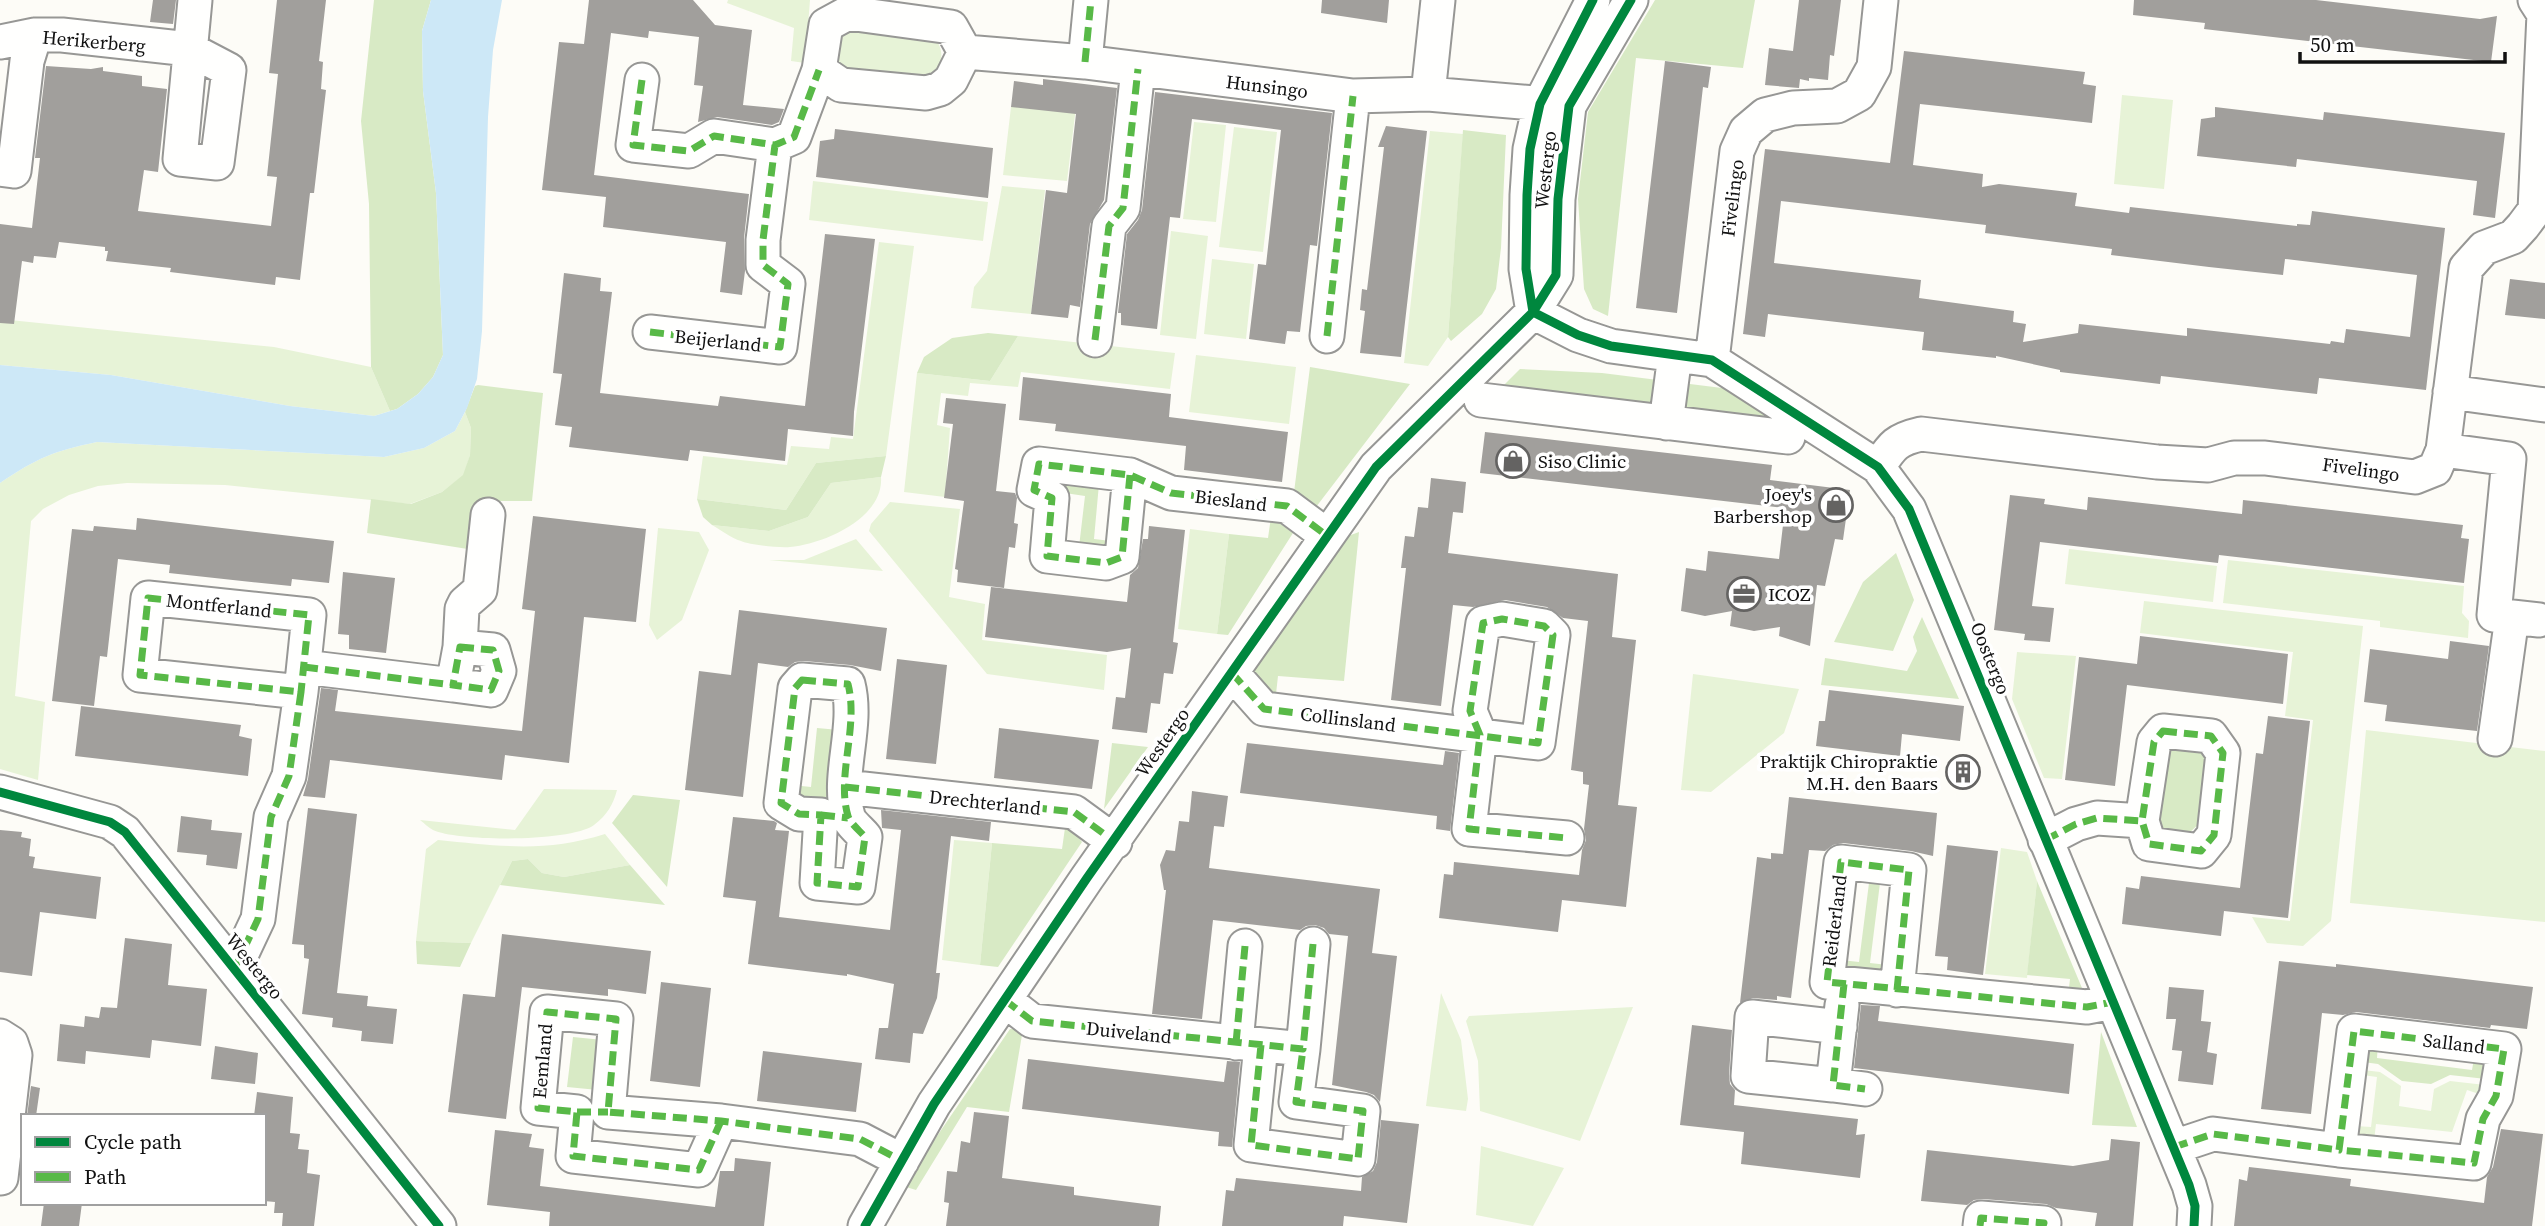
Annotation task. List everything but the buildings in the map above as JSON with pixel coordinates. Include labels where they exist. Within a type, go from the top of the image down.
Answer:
[{"type":"street","name":"Herikerberg","points":[[0,41],[35,35],[62,35],[189,49],[195,0]]},
{"type":"street","points":[[1084,62],[1091,0]]},
{"type":"street","points":[[1428,94],[1438,0]]},
{"type":"street","name":"Westergo","points":[[865,1226],[934,1104],[1326,535],[1376,467],[1533,312],[1556,275],[1559,199],[1555,105],[1593,0]]},
{"type":"street","name":"Westergo","points":[[1555,105],[1631,0]]},
{"type":"street","name":"Fivelingo","points":[[1712,360],[1737,151],[1746,131],[1765,115],[1793,108],[1837,106],[1859,94],[1874,67],[1881,0]]},
{"type":"street","points":[[2495,739],[2525,619],[2494,615],[2509,459],[2443,450],[2466,268],[2484,248],[2512,237],[2535,210],[2544,14],[2535,0]]},
{"type":"street","points":[[642,80],[633,145],[689,152],[714,136],[775,145],[794,137],[819,70],[826,25],[848,13],[951,27],[965,52],[951,80],[940,89],[926,93],[841,85],[819,70]]},
{"type":"street","points":[[0,169],[14,171],[27,61],[35,35]]},
{"type":"street","name":"Hunsingo","points":[[965,52],[1084,62],[1353,96],[1428,94],[1555,105]]},
{"type":"street","points":[[1095,340],[1109,226],[1123,208],[1138,69]]},
{"type":"street","points":[[1326,336],[1353,96]]},
{"type":"street","name":"Beijerland","points":[[650,332],[780,347],[788,284],[762,265],[775,145]]},
{"type":"street","name":"Oostergo","points":[[1533,312],[1578,335],[1611,346],[1712,360],[1878,467],[1909,509],[2174,1147],[2195,1206],[2194,1226]]},
{"type":"street","points":[[1666,423],[1675,355]]},
{"type":"street","points":[[2450,392],[2545,405]]},
{"type":"street","points":[[1481,400],[1788,437]]},
{"type":"street","name":"Fivelingo","points":[[1878,467],[1893,444],[1921,434],[2157,462],[2208,465],[2234,458],[2265,458],[2415,477],[2435,469],[2443,450]]},
{"type":"street","name":"Biesland","points":[[1130,475],[1171,493],[1287,506],[1326,535]]},
{"type":"street","name":"Montferland","points":[[235,968],[258,919],[271,817],[289,775],[303,679],[309,615],[148,598],[140,675],[303,679],[453,685],[460,647],[462,609],[480,590],[488,514]]},
{"type":"street","name":"Collinsland","points":[[1232,673],[1264,709],[1480,735],[1469,829],[1567,838]]},
{"type":"street","name":"Westergo","points":[[0,792],[110,822],[125,832],[439,1226]]},
{"type":"street","name":"Drechterland","points":[[838,807],[1074,812],[1115,842]]},
{"type":"street","points":[[2045,840],[2076,824],[2097,818],[2142,821]]},
{"type":"street","name":"Reiderland","points":[[1897,990],[1909,870],[1841,862],[1827,982],[1897,990],[2087,1007],[2113,1002]]},
{"type":"street","points":[[1245,946],[1251,1145],[1358,1159],[1363,1111],[1296,1102],[1313,944]]},
{"type":"street","name":"Reiderland","points":[[1840,1027],[1752,1017],[1748,1076],[1849,1087],[1840,1027],[1844,984]]},
{"type":"street","name":"Duiveland","points":[[1005,1000],[1032,1021],[1303,1049]]},
{"type":"street","name":"Salland","points":[[2174,1147],[2213,1134],[2339,1150],[2474,1163],[2483,1119],[2496,1096],[2504,1049],[2354,1031],[2339,1150]]},
{"type":"street","points":[[0,1036],[10,1043],[15,1055],[1,1178]]},
{"type":"street","points":[[721,1121],[699,1170],[573,1156],[593,1112],[721,1121],[860,1139],[902,1161]]},
{"type":"street","points":[[1980,1226],[1981,1218],[2044,1223],[2043,1226]]},
{"type":"green space","points":[[374,0],[431,0],[422,31],[423,91],[436,193],[443,355],[433,377],[418,394],[390,411],[371,367],[369,204],[361,121]]},
{"type":"green space","points":[[728,0],[810,0],[805,63],[791,61],[794,28],[727,3]]},
{"type":"green space","points":[[1655,0],[1755,0],[1743,68],[1636,58],[1608,316],[1593,309],[1584,289],[1578,199],[1588,112]]},
{"type":"green space","points":[[843,29],[937,41],[941,51],[940,64],[933,77],[844,70],[835,60],[834,47]]},
{"type":"green space","points":[[2122,95],[2173,100],[2164,189],[2114,184]]},
{"type":"green space","points":[[1011,107],[1076,107],[1067,181],[1003,175]]},
{"type":"green space","points":[[1194,122],[1226,125],[1216,222],[1183,219]]},
{"type":"green space","points":[[1234,127],[1277,132],[1263,252],[1219,247]]},
{"type":"green space","points":[[1463,130],[1506,135],[1501,248],[1496,289],[1482,314],[1451,341],[1448,337]]},
{"type":"green space","points":[[1430,131],[1463,134],[1448,337],[1428,366],[1404,363]]},
{"type":"green space","points":[[813,181],[988,202],[983,241],[809,220]]},
{"type":"green space","points":[[1002,186],[1045,190],[1031,314],[971,308],[974,287],[987,271]]},
{"type":"green space","points":[[1171,231],[1208,236],[1196,339],[1160,335]]},
{"type":"green space","points":[[879,242],[914,246],[886,456],[816,463],[786,510],[697,499],[703,456],[787,465],[791,446],[829,449],[831,437],[853,439]]},
{"type":"green space","points":[[1212,259],[1254,264],[1246,339],[1204,334]]},
{"type":"green space","points":[[0,319],[274,347],[371,367],[390,411],[374,416],[290,406],[111,375],[0,365]]},
{"type":"green space","points":[[988,333],[1018,336],[990,381],[917,373],[924,357],[952,338]]},
{"type":"green space","points":[[1018,336],[1175,353],[1170,389],[1021,372],[1018,387],[970,383],[968,396],[941,393],[937,425],[950,428],[945,497],[904,492],[917,373],[990,381]]},
{"type":"green space","points":[[1196,355],[1296,367],[1289,424],[1189,412]]},
{"type":"green space","points":[[1310,367],[1410,384],[1313,511],[1293,500]]},
{"type":"green space","points":[[1520,369],[1602,373],[1722,388],[1758,406],[1784,426],[1495,394]]},
{"type":"green space","points":[[475,386],[543,393],[532,501],[478,501],[474,550],[367,533],[371,499],[411,504],[442,492],[463,475],[470,455],[471,428],[465,412]]},
{"type":"green space","points":[[465,412],[471,428],[470,455],[464,475],[442,492],[410,504],[225,485],[127,483],[98,486],[69,495],[43,509],[31,521],[15,696],[45,702],[38,780],[0,769],[0,483],[46,456],[97,442],[384,457],[424,448],[455,431]]},
{"type":"green space","points":[[886,456],[881,477],[831,483],[808,517],[769,531],[712,525],[703,517],[697,499],[786,510],[816,463]]},
{"type":"green space","points":[[881,477],[879,492],[873,505],[849,526],[819,541],[790,547],[758,545],[737,540],[712,525],[769,531],[808,517],[831,483]]},
{"type":"green space","points":[[1052,482],[1099,484],[1094,539],[1111,541],[1110,548],[1079,547],[1085,496],[1065,493]]},
{"type":"green space","points":[[890,502],[960,509],[949,597],[985,604],[982,640],[1107,655],[1104,690],[987,674],[869,531],[871,524]]},
{"type":"green space","points":[[1271,517],[1293,533],[1228,635],[1217,634],[1229,534],[1268,538]]},
{"type":"green space","points":[[658,528],[699,532],[709,550],[682,620],[657,640],[649,625]]},
{"type":"green space","points":[[1190,529],[1229,534],[1217,634],[1178,629]]},
{"type":"green space","points":[[1359,532],[1344,681],[1278,676],[1276,694],[1250,675],[1340,539]]},
{"type":"green space","points":[[856,539],[883,571],[769,560],[804,560]]},
{"type":"green space","points":[[2069,549],[2217,566],[2213,602],[2065,584]]},
{"type":"green space","points":[[1896,553],[1914,600],[1893,651],[1834,642],[1863,582]]},
{"type":"green space","points":[[2228,560],[2464,586],[2462,613],[2469,621],[2468,638],[2380,627],[2380,621],[2223,603]]},
{"type":"green space","points":[[2144,601],[2363,626],[2331,921],[2303,946],[2267,943],[2252,917],[2290,921],[2313,720],[2285,716],[2293,652],[2140,633]]},
{"type":"green space","points":[[1922,617],[1959,699],[1821,685],[1825,658],[1907,671],[1917,651],[1913,637]]},
{"type":"green space","points":[[2017,652],[2076,656],[2062,779],[2044,778],[2012,699]]},
{"type":"green space","points":[[1693,674],[1799,689],[1784,733],[1711,792],[1681,790]]},
{"type":"green space","points":[[817,728],[839,730],[835,791],[828,803],[802,801],[792,785],[811,787]]},
{"type":"green space","points":[[2366,730],[2545,751],[2545,922],[2350,903]]},
{"type":"green space","points":[[1112,743],[1148,747],[1104,809]]},
{"type":"green space","points":[[2174,745],[2199,748],[2210,763],[2201,822],[2187,835],[2166,832],[2157,827],[2160,757]]},
{"type":"green space","points":[[544,789],[617,790],[609,809],[594,825],[563,835],[466,837],[433,830],[420,820],[515,830]]},
{"type":"green space","points":[[633,795],[680,800],[667,887],[612,823]]},
{"type":"green space","points":[[1065,828],[1071,828],[1082,842],[998,967],[980,965],[992,843],[1062,849]]},
{"type":"green space","points":[[605,834],[630,865],[564,877],[542,873],[528,859],[512,861],[471,943],[416,941],[426,849],[438,840],[502,846],[542,846]]},
{"type":"green space","points":[[954,840],[992,843],[980,965],[942,960]]},
{"type":"green space","points":[[2001,848],[2027,852],[2037,881],[2027,978],[1985,974]]},
{"type":"green space","points":[[528,859],[542,873],[564,877],[630,865],[665,905],[500,885],[512,861]]},
{"type":"green space","points":[[1851,880],[1880,883],[1870,963],[1888,965],[1887,975],[1845,973],[1841,960],[1859,962],[1869,883]]},
{"type":"green space","points":[[2037,881],[2082,988],[2068,996],[2070,979],[2027,975]]},
{"type":"green space","points":[[416,941],[471,943],[460,967],[417,964]]},
{"type":"green space","points":[[1441,993],[1461,1040],[1468,1099],[1466,1111],[1426,1106]]},
{"type":"green space","points":[[1633,1007],[1580,1141],[1480,1111],[1478,1061],[1466,1021],[1469,1016]]},
{"type":"green space","points":[[1010,1029],[1023,1029],[1009,1112],[967,1107],[916,1190],[903,1186]]},
{"type":"green space","points":[[2101,1032],[2137,1127],[2092,1125]]},
{"type":"green space","points":[[573,1037],[603,1040],[598,1090],[567,1087]]},
{"type":"green space","points":[[2378,1042],[2377,1058],[2472,1070],[2475,1053],[2484,1055],[2486,1079],[2450,1075],[2431,1084],[2402,1081],[2378,1064],[2363,1062],[2365,1048]]},
{"type":"green space","points":[[2363,1070],[2380,1072],[2401,1086],[2399,1106],[2431,1111],[2434,1089],[2450,1081],[2485,1085],[2482,1095],[2467,1090],[2452,1132],[2376,1124],[2374,1141],[2357,1135],[2356,1126],[2371,1127],[2377,1077],[2362,1075]]},
{"type":"green space","points":[[1481,1146],[1564,1168],[1533,1226],[1476,1215]]},
{"type":"water","points":[[431,0],[502,0],[493,50],[488,117],[482,331],[477,379],[455,431],[424,448],[384,457],[97,442],[46,457],[0,483],[0,365],[111,375],[290,406],[374,416],[397,409],[418,394],[433,377],[443,355],[436,193],[423,91],[422,31]]},
{"type":"marked path","points":[[1085,62],[1091,0]]},
{"type":"marked path","points":[[1095,340],[1109,226],[1123,208],[1138,69]]},
{"type":"marked path","points":[[642,80],[633,145],[689,151],[714,136],[775,145],[794,137],[819,70]]},
{"type":"marked path","points":[[1327,336],[1353,96]]},
{"type":"marked path","points":[[650,332],[780,347],[788,284],[763,265],[763,240],[775,145]]},
{"type":"marked path","points":[[1130,475],[1122,557],[1106,563],[1047,556],[1052,498],[1034,490],[1039,464],[1130,475],[1171,493],[1287,506],[1326,535]]},
{"type":"marked path","points":[[235,968],[258,919],[271,817],[289,776],[301,692],[140,675],[148,598],[309,615],[301,692]]},
{"type":"marked path","points":[[1232,673],[1264,709],[1538,743],[1553,635],[1544,626],[1502,619],[1483,623],[1470,711],[1480,735],[1469,829],[1567,838]]},
{"type":"marked path","points":[[460,647],[493,650],[499,671],[491,690],[453,685],[460,647]]},
{"type":"marked path","points":[[304,667],[453,685]]},
{"type":"marked path","points":[[802,680],[848,684],[851,717],[844,785],[845,801],[849,819],[865,837],[858,887],[817,883],[821,815],[799,814],[781,803],[795,688],[802,680]]},
{"type":"marked path","points":[[2163,731],[2211,736],[2223,753],[2214,835],[2201,851],[2149,844],[2142,821],[2154,742],[2163,731]]},
{"type":"marked path","points":[[845,787],[1074,812],[1115,842]]},
{"type":"marked path","points":[[821,815],[848,818]]},
{"type":"marked path","points":[[2045,840],[2076,824],[2097,818],[2142,821]]},
{"type":"marked path","points":[[1897,990],[1909,870],[1841,862],[1827,982],[2087,1007],[2113,1002]]},
{"type":"marked path","points":[[1005,1000],[1032,1021],[1303,1049],[1313,944]]},
{"type":"marked path","points":[[1236,1043],[1245,946]]},
{"type":"marked path","points":[[1844,984],[1833,1085],[1865,1089]]},
{"type":"marked path","points":[[721,1121],[699,1170],[573,1156],[577,1112],[538,1108],[547,1012],[616,1019],[608,1112],[721,1121],[860,1139],[902,1161]]},
{"type":"marked path","points":[[2174,1147],[2213,1134],[2339,1150],[2354,1031],[2504,1049],[2496,1096],[2483,1119],[2474,1163],[2339,1150]]},
{"type":"marked path","points":[[1261,1045],[1251,1145],[1358,1159],[1363,1111],[1296,1102],[1303,1049]]},
{"type":"marked path","points":[[577,1112],[608,1112]]},
{"type":"marked path","points":[[1980,1226],[1981,1218],[2044,1223],[2043,1226]]},
{"type":"cycle path","points":[[1533,312],[1526,269],[1530,149],[1540,104],[1593,0]]},
{"type":"cycle path","points":[[865,1226],[934,1104],[1087,878],[1376,467],[1533,312],[1556,275],[1558,199],[1569,106],[1631,0]]},
{"type":"cycle path","points":[[1533,312],[1578,335],[1611,346],[1712,360],[1878,467],[1909,509],[2189,1185],[2195,1206],[2194,1226]]},
{"type":"cycle path","points":[[0,792],[110,822],[125,832],[439,1226]]},
{"type":"place","name":"Siso Clinic","points":[[1513,461]]},
{"type":"place","name":"Joey's Barbershop","points":[[1836,505]]},
{"type":"place","name":"ICOZ","points":[[1744,594]]},
{"type":"place","name":"Praktijk Chiropraktie M.H. den Baars","points":[[1963,772]]}]
